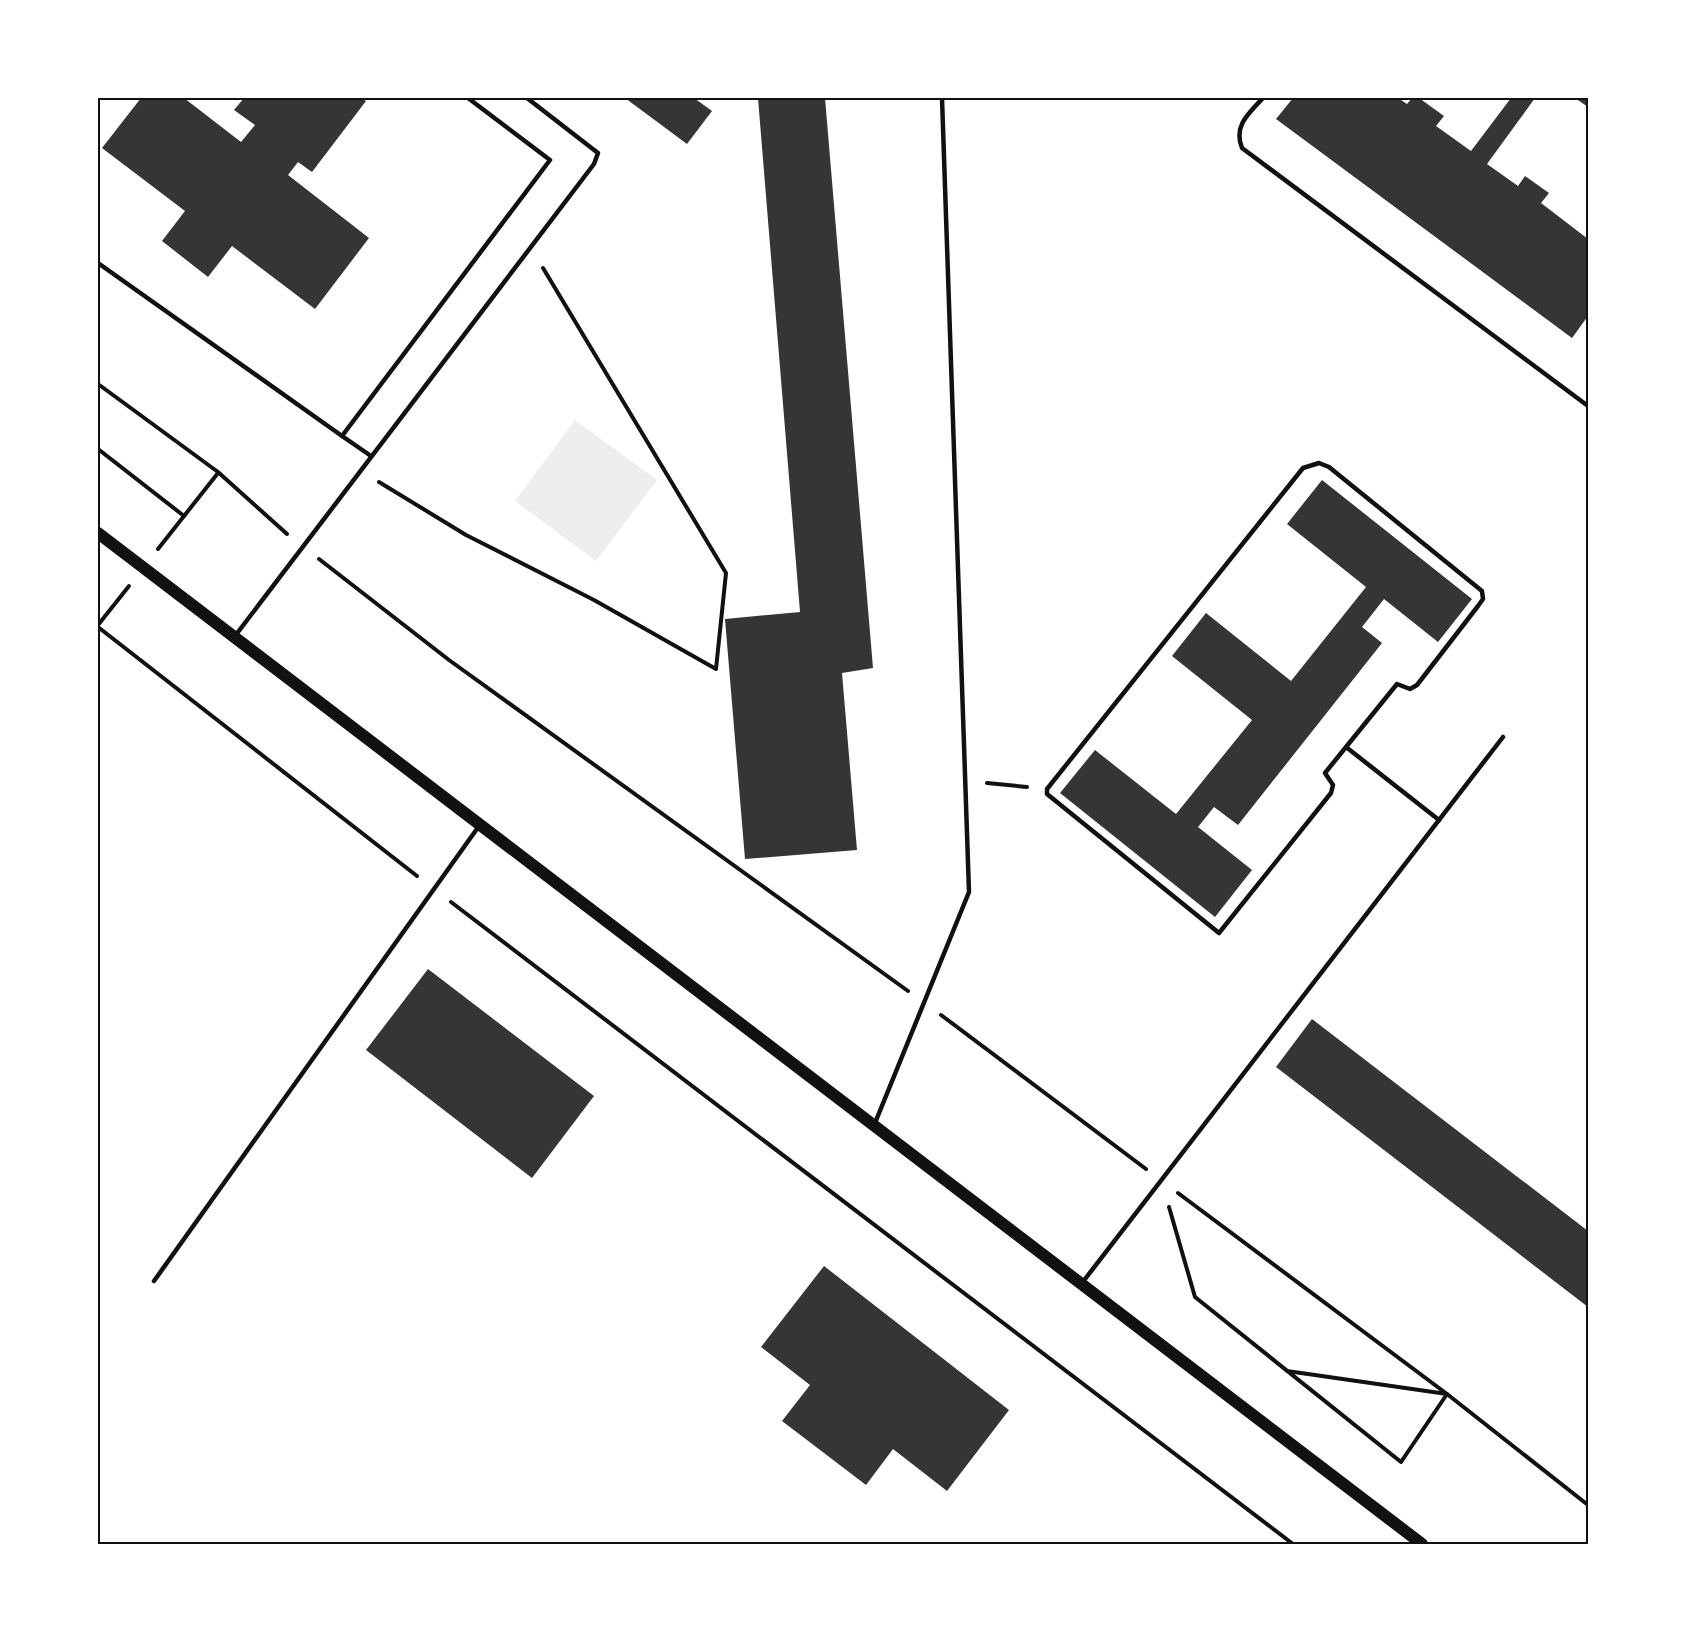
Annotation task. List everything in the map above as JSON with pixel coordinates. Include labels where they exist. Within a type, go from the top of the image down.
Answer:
[{"type":"main road","points":[[98,533],[1422,1545]]},
{"type":"lane","points":[[342,436],[550,160],[468,98]]},
{"type":"lane","points":[[233,638],[594,164],[598,153],[527,98]]},
{"type":"lane","points":[[874,1126],[969,892],[942,98]]},
{"type":"lane","points":[[1263,98],[1238,132],[1242,148],[1588,406]]},
{"type":"lane","points":[[98,263],[371,456]]},
{"type":"lane","points":[[1311,463],[1329,467],[1478,586],[1483,598],[1417,685],[1410,689],[1397,684],[1346,747],[1325,773],[1333,785],[1331,793],[1219,933],[1047,794],[1047,789],[1288,486],[1303,468],[1311,463]]},
{"type":"lane","points":[[1082,1283],[1503,737]]},
{"type":"lane","points":[[1346,747],[1439,820]]},
{"type":"lane","points":[[154,1281],[479,826]]},
{"type":"path","points":[[361,470],[466,535],[594,600],[716,669],[726,573],[530,247]]},
{"type":"path","points":[[98,384],[218,472],[303,547],[459,667],[924,1002],[1447,1395],[1588,1505]]},
{"type":"path","points":[[98,449],[184,516]]},
{"type":"path","points":[[98,627],[434,889],[1293,1545]]},
{"type":"path","points":[[966,781],[1034,788]]},
{"type":"path","points":[[1161,1181],[1195,1297],[1401,1462],[1447,1395]]},
{"type":"path","points":[[1287,1371],[1447,1395]]},
{"type":"shaded area","points":[[575,420],[657,480],[596,561],[515,501]]},
{"type":"building","points":[[141,98],[184,98],[241,142],[255,125],[234,110],[244,98],[361,98],[366,101],[312,172],[298,162],[288,175],[369,238],[315,309],[232,246],[208,277],[162,241],[185,211],[102,148]]},
{"type":"building","points":[[625,98],[694,98],[712,111],[687,144]]},
{"type":"building","points":[[758,98],[825,98],[873,668],[842,673],[857,850],[745,859],[725,619],[800,612]]},
{"type":"building","points":[[1293,98],[1398,98],[1407,104],[1412,98],[1419,98],[1444,116],[1436,126],[1471,151],[1511,98],[1535,98],[1487,164],[1518,186],[1525,176],[1549,193],[1541,203],[1588,239],[1588,316],[1572,338],[1276,119]]},
{"type":"building","points":[[1575,98],[1588,98],[1588,107]]},
{"type":"building","points":[[1322,480],[1472,599],[1438,642],[1384,599],[1362,627],[1382,643],[1238,825],[1214,807],[1198,827],[1252,870],[1215,917],[1060,793],[1095,750],[1176,814],[1252,720],[1172,656],[1206,613],[1291,681],[1366,587],[1287,524]]},
{"type":"building","points":[[428,969],[594,1096],[532,1178],[366,1050]]},
{"type":"building","points":[[1312,1019],[1588,1231],[1588,1307],[1276,1067]]},
{"type":"building","points":[[824,1266],[1009,1410],[947,1491],[893,1449],[866,1485],[782,1421],[810,1385],[761,1347]]}]
